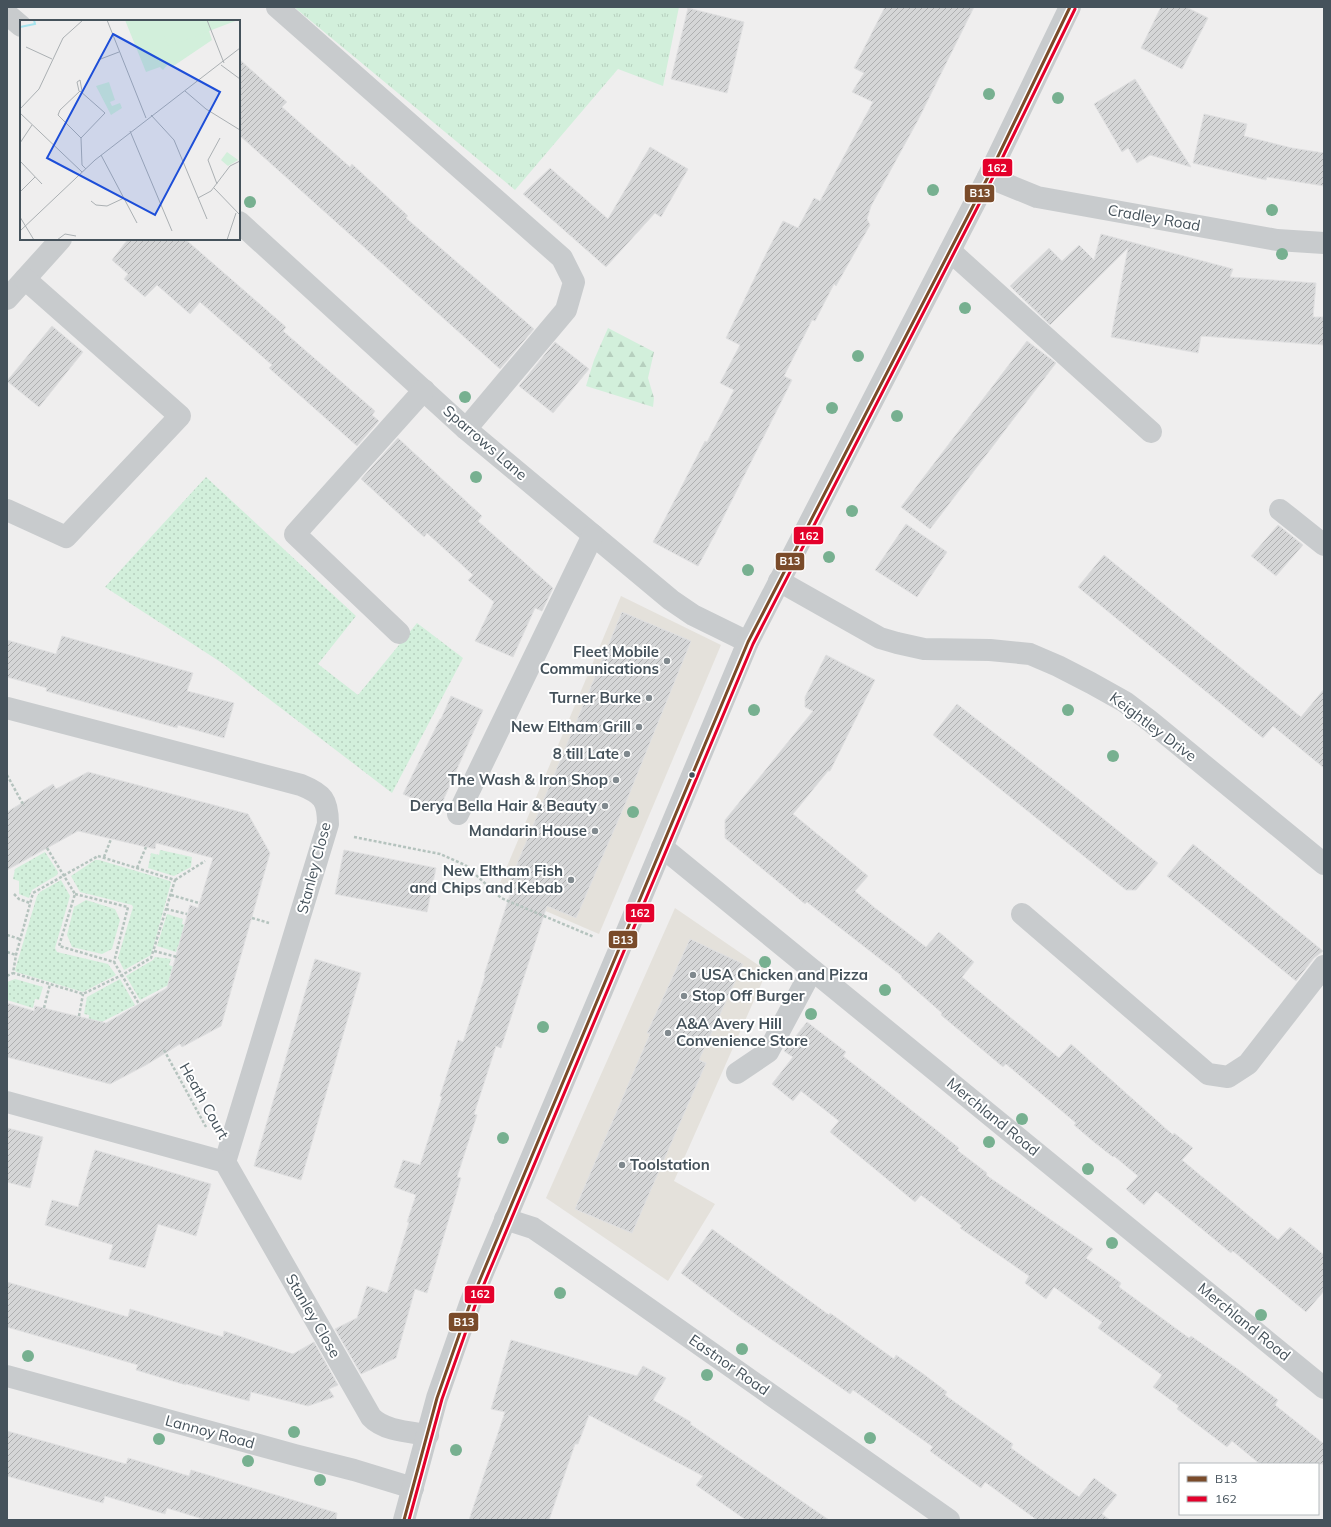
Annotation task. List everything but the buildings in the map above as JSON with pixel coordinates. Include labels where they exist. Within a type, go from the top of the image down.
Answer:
[{"type":"street","points":[[277,7],[562,258],[574,282],[566,310],[466,429]]},
{"type":"street","points":[[404,1520],[437,1398],[471,1301],[748,642],[988,177],[1070,7]]},
{"type":"street","points":[[7,14],[20,25]]},
{"type":"street","name":"Cradley Road","points":[[988,177],[1037,197],[1278,240],[1324,243]]},
{"type":"street","name":"Sparrows Lane","points":[[240,223],[466,429],[671,600],[693,615],[748,642]]},
{"type":"street","points":[[7,299],[60,240]]},
{"type":"street","points":[[950,251],[1151,432]]},
{"type":"street","points":[[7,510],[66,537],[180,416],[25,279]]},
{"type":"street","points":[[399,633],[295,534],[424,390]]},
{"type":"street","points":[[1280,510],[1324,545]]},
{"type":"street","points":[[458,814],[593,535]]},
{"type":"street","name":"Keightley Drive","points":[[779,581],[880,638],[924,649],[990,650],[1030,654],[1058,666],[1125,702],[1324,864]]},
{"type":"street","name":"Stanley Close","points":[[7,708],[301,785],[313,790],[323,797],[328,809],[328,824],[326,832],[226,1162],[371,1417],[376,1422],[385,1426],[428,1435]]},
{"type":"street","name":"Merchland Road","points":[[662,847],[1324,1388]]},
{"type":"street","points":[[1022,914],[1208,1074],[1228,1077],[1248,1064],[1324,966]]},
{"type":"street","points":[[737,1073],[768,1052],[812,970]]},
{"type":"street","points":[[7,1102],[226,1162]]},
{"type":"street","name":"Eastnor Road","points":[[505,1219],[533,1228],[949,1520]]},
{"type":"street","name":"Lannoy Road","points":[[7,1376],[294,1455],[354,1470],[413,1488]]},
{"type":"path","points":[[7,775],[24,806]]},
{"type":"path","points":[[326,832],[440,854],[465,865],[501,898],[620,948]]},
{"type":"path","points":[[104,857],[112,839]]},
{"type":"path","points":[[137,868],[146,847]]},
{"type":"path","points":[[47,848],[75,894],[128,907],[114,962]]},
{"type":"path","points":[[7,976],[12,973],[33,893],[64,875],[98,856],[175,880]]},
{"type":"path","points":[[12,973],[83,994],[122,975],[151,958],[175,880],[205,861]]},
{"type":"path","points":[[14,894],[19,899],[30,903]]},
{"type":"path","points":[[75,894],[59,946],[114,962],[139,1004]]},
{"type":"path","points":[[171,895],[199,903]]},
{"type":"path","points":[[166,909],[187,914]]},
{"type":"path","points":[[7,935],[20,939]]},
{"type":"path","points":[[154,951],[177,957]]},
{"type":"path","points":[[7,952],[16,955]]},
{"type":"path","points":[[44,1008],[50,984]]},
{"type":"path","points":[[79,1016],[83,994]]},
{"type":"path","name":"Heath Court","points":[[164,1050],[226,1162]]},
{"type":"shaded area","points":[[621,596],[721,645],[599,934],[497,890]]},
{"type":"shaded area","points":[[675,908],[767,971],[674,1181],[715,1204],[668,1281],[546,1198]]},
{"type":"green space","points":[[294,7],[679,7],[663,86],[618,69],[515,190]]},
{"type":"green space","points":[[608,328],[654,352],[648,378],[654,398],[653,407],[586,386],[594,360]]},
{"type":"green space","points":[[206,477],[356,616],[318,664],[358,695],[417,623],[463,658],[392,793],[222,663],[105,587]]},
{"type":"green space","points":[[160,850],[192,857],[191,867],[174,876],[148,868],[151,853],[159,855]]},
{"type":"green space","points":[[45,852],[58,872],[57,875],[32,890],[29,898],[19,894],[19,881],[13,879],[15,869]]},
{"type":"green space","points":[[95,860],[170,881],[171,883],[151,955],[124,970],[118,958],[133,907],[132,905],[80,892],[71,876]]},
{"type":"green space","points":[[61,880],[70,896],[55,948],[57,952],[108,964],[116,975],[83,992],[16,972],[15,970],[37,896],[40,892]]},
{"type":"green space","points":[[86,900],[115,909],[120,920],[112,949],[102,954],[72,947],[67,935],[74,907]]},
{"type":"green space","points":[[167,914],[183,919],[182,924],[189,926],[183,947],[178,946],[176,952],[157,946]]},
{"type":"green space","points":[[155,957],[171,959],[169,965],[177,968],[174,982],[140,1000],[126,976],[153,960]]},
{"type":"green space","points":[[15,979],[43,987],[39,1000],[35,999],[33,1008],[7,1000],[7,982]]},
{"type":"green space","points":[[120,979],[135,1005],[96,1025],[88,1024],[89,1015],[84,1014],[87,997]]},
{"type":"transit line","name":"B13","points":[[404,1520],[437,1398],[471,1301],[748,642],[988,177],[1070,7]]},
{"type":"transit line","name":"162","points":[[409,1520],[442,1399],[476,1303],[753,644],[992,179],[1075,9]]},
{"type":"place","name":"Fleet Mobile Communications","points":[[667,661]]},
{"type":"place","name":"Turner Burke","points":[[649,698]]},
{"type":"place","name":"New Eltham Grill","points":[[639,727]]},
{"type":"place","name":"8 till Late","points":[[627,754]]},
{"type":"place","name":"The Wash & Iron Shop","points":[[616,780]]},
{"type":"place","name":"Derya Bella Hair & Beauty","points":[[605,806]]},
{"type":"place","name":"Mandarin House","points":[[595,831]]},
{"type":"place","name":"New Eltham Fish and Chips and Kebab","points":[[571,880]]},
{"type":"place","name":"USA Chicken and Pizza","points":[[693,975]]},
{"type":"place","name":"Stop Off Burger","points":[[684,996]]},
{"type":"place","name":"A&A Avery Hill Convenience Store","points":[[668,1033]]},
{"type":"place","name":"Toolstation","points":[[622,1165]]}]
